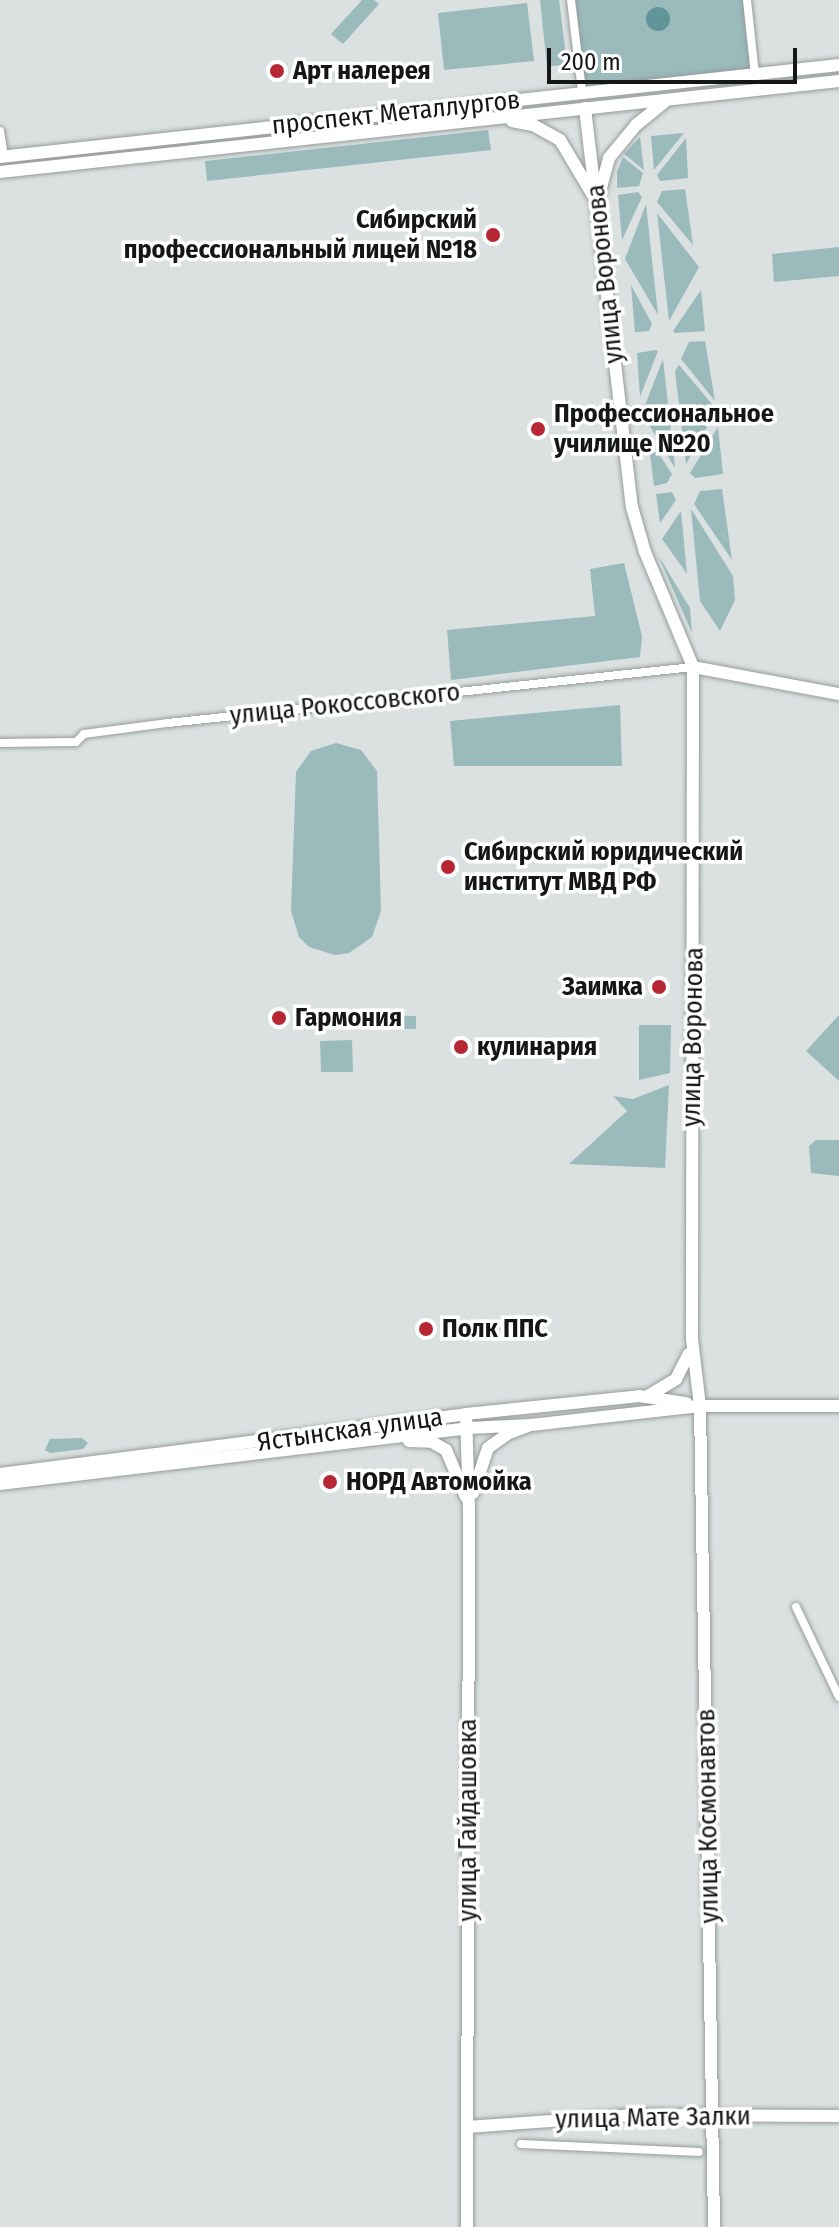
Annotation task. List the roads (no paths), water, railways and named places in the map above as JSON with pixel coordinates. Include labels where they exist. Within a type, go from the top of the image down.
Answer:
[{"type":"main road","name":"проспект Металлургов","points":[[2,156],[839,65]]},
{"type":"main road","points":[[755,75],[757,89]]},
{"type":"main road","name":"проспект Металлургов","points":[[2,171],[839,81]]},
{"type":"main road","name":"улица Воронова","points":[[582,91],[632,507],[645,552],[693,667],[692,1339],[700,1406]]},
{"type":"main road","points":[[597,202],[609,158],[641,120],[669,100]]},
{"type":"main road","points":[[488,119],[533,125],[560,140],[597,202]]},
{"type":"main road","points":[[2,156],[2,171]]},
{"type":"main road","points":[[693,667],[839,694]]},
{"type":"main road","points":[[648,1396],[681,1373],[692,1339]]},
{"type":"main road","name":"Ястынская улица","points":[[0,1474],[467,1421],[648,1396],[700,1406]]},
{"type":"main road","name":"Ястынская улица","points":[[0,1484],[374,1440],[467,1421],[531,1425],[700,1406],[839,1406]]},
{"type":"main road","name":"улица Космонавтов","points":[[700,1406],[714,2227]]},
{"type":"main road","name":"улица Гайдашовка","points":[[467,1421],[467,2227]]},
{"type":"main road","points":[[469,1508],[488,1448],[507,1434],[531,1425]]},
{"type":"main road","points":[[374,1440],[432,1442],[446,1450],[469,1508]]},
{"type":"main road","name":"улица Мате Залки","points":[[467,2127],[589,2117],[839,2116]]},
{"type":"street","points":[[571,0],[582,91]]},
{"type":"street","points":[[747,0],[755,75]]},
{"type":"street","points":[[0,131],[2,156]]},
{"type":"street","name":"улица Рокоссовского","points":[[0,743],[76,742],[84,734],[168,723],[693,667]]},
{"type":"street","points":[[796,1607],[839,1697]]},
{"type":"street","points":[[521,2144],[699,2152]]},
{"type":"place","name":"Арт налерея","points":[[277,71]]},
{"type":"place","name":"Сибирский профессиональный лицей №18","points":[[493,235]]},
{"type":"place","name":"Профессиональное училище №20","points":[[538,429]]},
{"type":"place","name":"Сибирский юридический институт МВД РФ","points":[[448,867]]},
{"type":"place","name":"Заимка","points":[[659,987]]},
{"type":"place","name":"Гармония","points":[[279,1018]]},
{"type":"place","name":"кулинария","points":[[461,1047]]},
{"type":"place","name":"Полк ППС","points":[[426,1329]]},
{"type":"place","name":"НОРД Автомойка","points":[[330,1482]]}]
